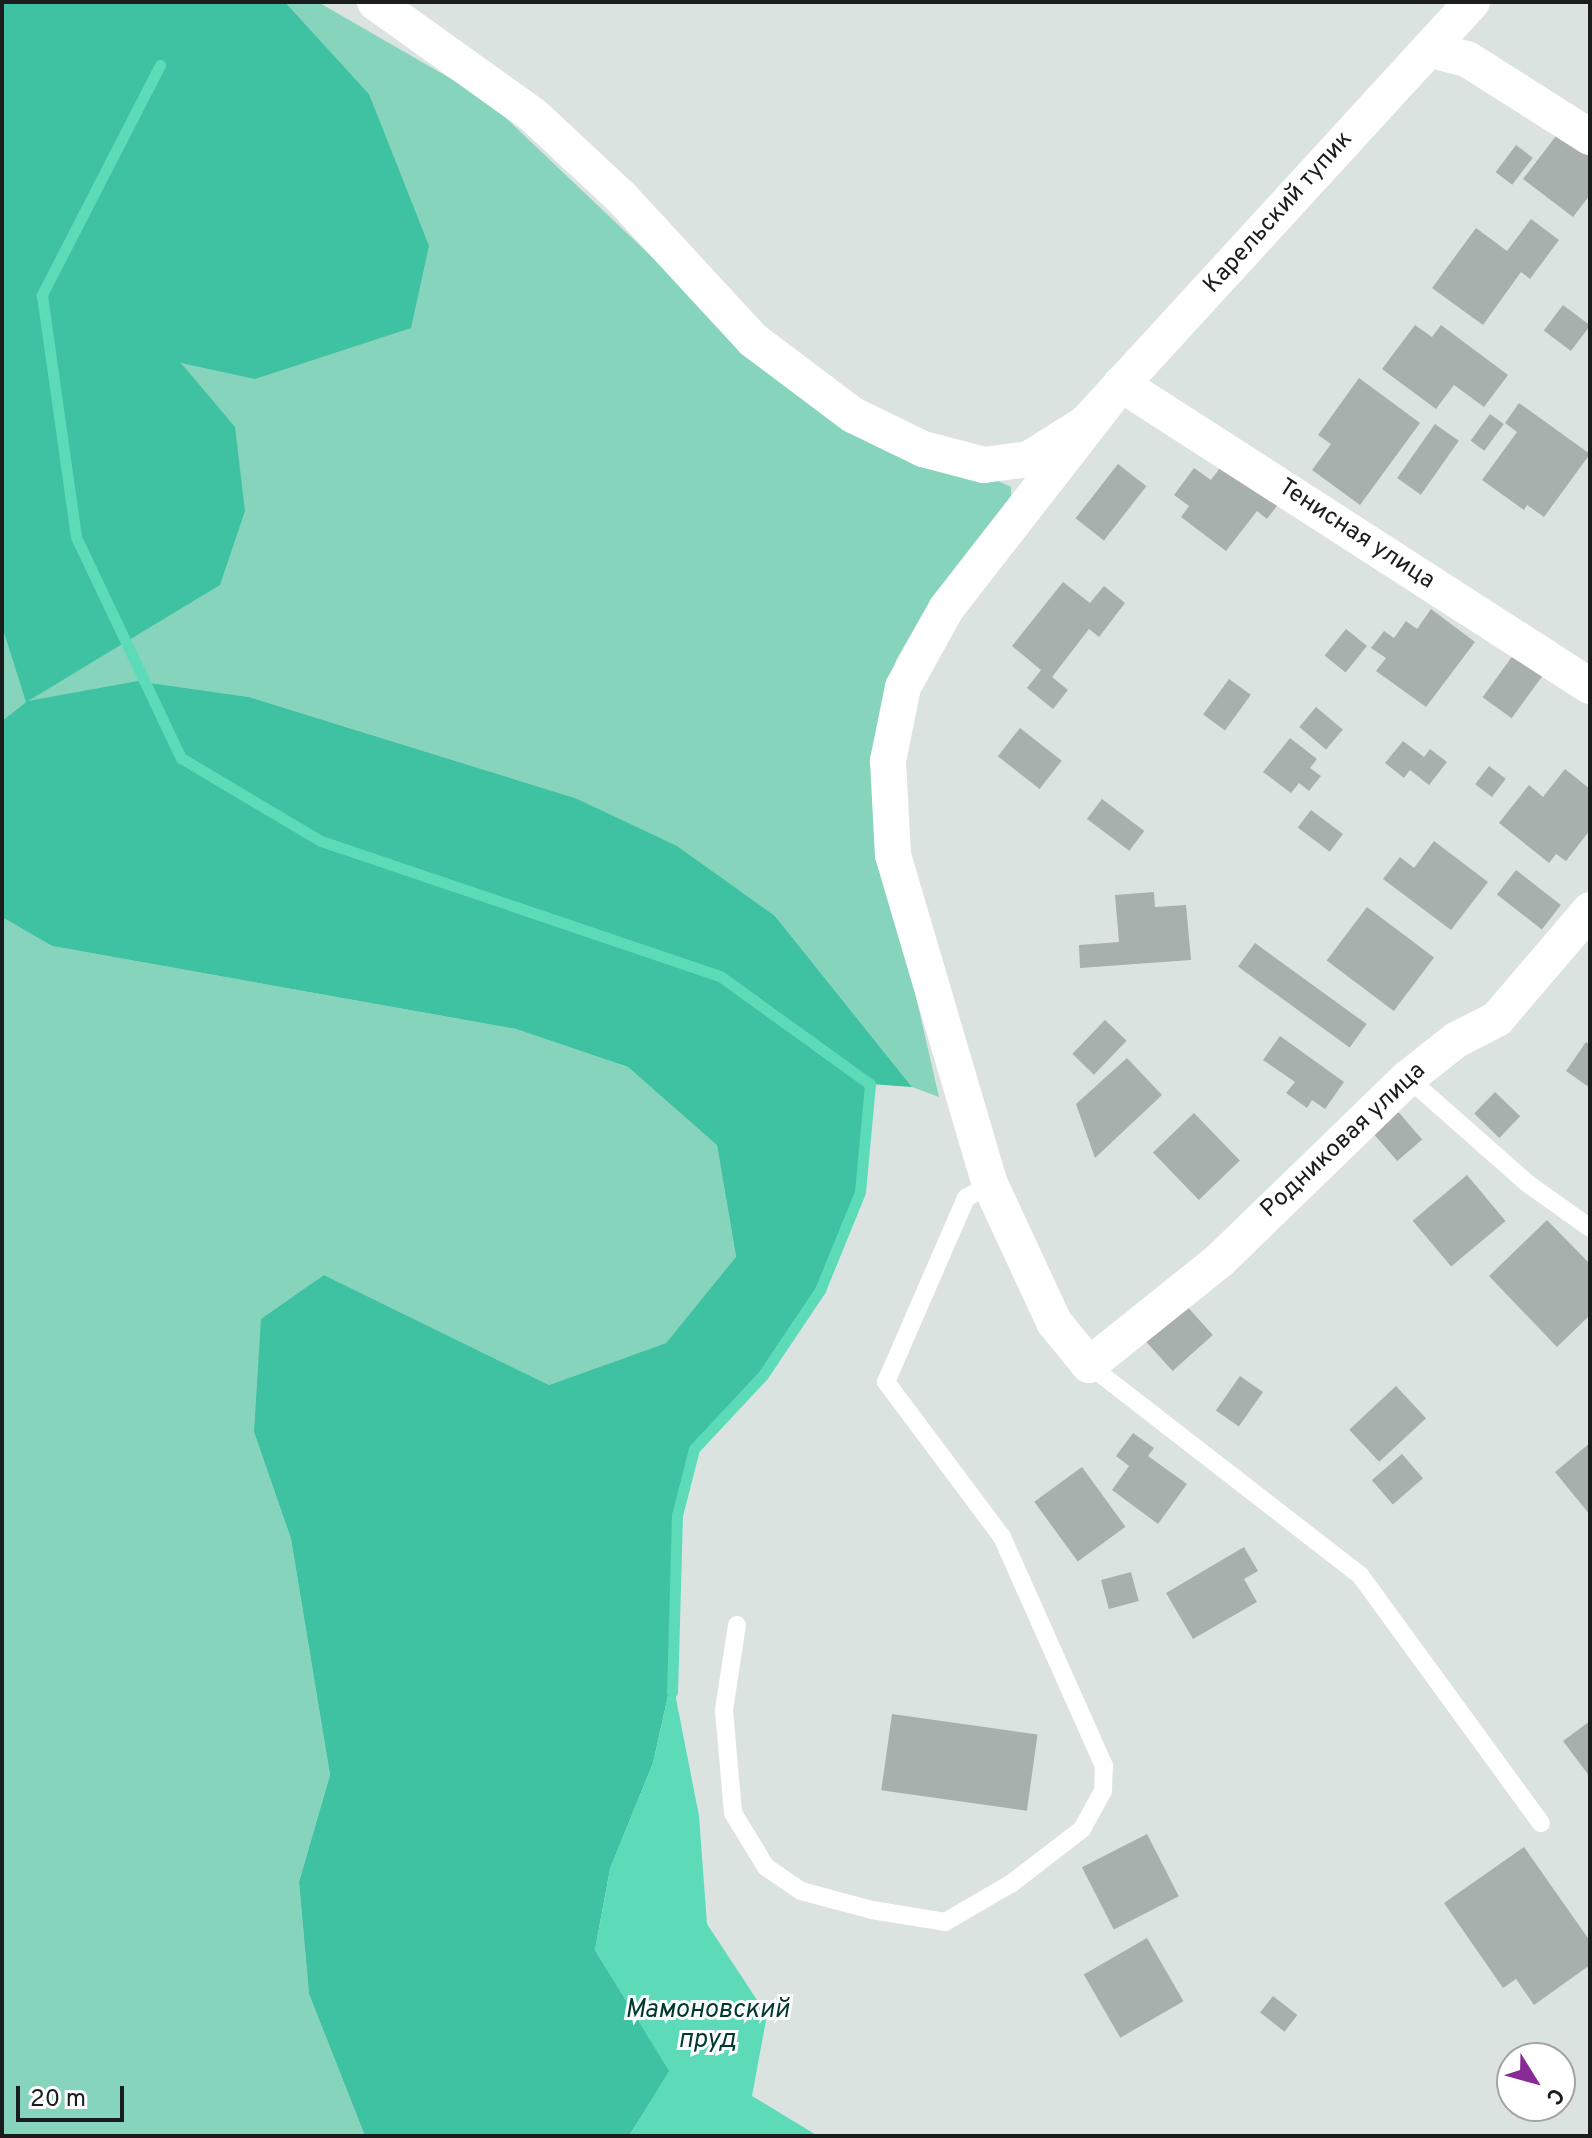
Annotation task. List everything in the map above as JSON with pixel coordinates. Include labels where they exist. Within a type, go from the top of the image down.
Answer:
[{"type":"street","name":"Карельский тупик","points":[[375,2],[533,115],[622,198],[753,340],[853,415],[923,449],[984,465],[1029,459],[1086,423],[1472,2]]},
{"type":"street","points":[[1429,49],[1467,59],[1590,137]]},
{"type":"street","points":[[1089,1365],[1054,1322],[990,1184],[893,855],[888,761],[903,687],[946,609],[1121,384]]},
{"type":"street","name":"Тенисная улица","points":[[1121,384],[1590,686]]},
{"type":"street","name":"Родниковая улица","points":[[1089,1365],[1220,1260],[1408,1078],[1456,1040],[1497,1019],[1590,910]]},
{"type":"lane","points":[[1408,1078],[1527,1183],[1590,1228]]},
{"type":"lane","points":[[737,1625],[724,1710],[733,1813],[766,1867],[801,1891],[872,1910],[945,1922],[1012,1883],[1082,1829],[1103,1791],[1104,1766],[1002,1537],[886,1382],[966,1198],[990,1184]]},
{"type":"lane","points":[[1089,1365],[1360,1575],[1541,1823]]},
{"type":"shaded area","points":[[2,2],[285,2],[369,94],[429,246],[411,328],[255,379],[181,363],[235,427],[245,511],[220,585],[28,701],[137,681],[249,697],[575,798],[677,846],[775,916],[912,1087],[870,1084],[860,1192],[820,1290],[763,1375],[694,1449],[677,1515],[672,1678],[653,1763],[610,1869],[595,1950],[670,2071],[629,2136],[365,2136],[309,1994],[299,1882],[330,1775],[291,1539],[254,1432],[261,1319],[324,1275],[549,1385],[666,1343],[736,1257],[717,1145],[628,1067],[516,1029],[52,946],[2,917],[2,721],[26,702],[2,626]]},
{"type":"shaded area","points":[[285,2],[318,2],[486,99],[779,378],[1011,487],[1011,504],[923,613],[896,660],[885,705],[873,809],[939,1097],[912,1087],[775,916],[575,798],[249,697],[137,681],[26,702],[2,721],[2,626],[369,94]]},
{"type":"shaded area","points":[[2,917],[52,946],[516,1029],[628,1067],[717,1144],[736,1258],[666,1343],[549,1385],[324,1275],[254,1432],[291,1539],[330,1775],[299,1882],[309,1994],[365,2136],[2,2136]]},
{"type":"water","name":"Мамоновский пруд","points":[[672,1678],[699,1816],[707,1924],[767,2015],[752,2096],[818,2136],[629,2136],[669,2071],[595,1950],[610,1869],[653,1763]]},
{"type":"building","points":[[1559,132],[1590,155],[1590,195],[1573,217],[1523,179]]},
{"type":"building","points":[[1516,145],[1533,158],[1512,185],[1496,172]]},
{"type":"building","points":[[1531,219],[1559,240],[1530,279],[1521,272],[1483,325],[1432,288],[1476,228],[1507,251]]},
{"type":"building","points":[[1563,305],[1590,325],[1571,351],[1544,331]]},
{"type":"building","points":[[1415,325],[1432,337],[1441,325],[1508,375],[1484,407],[1454,385],[1436,409],[1382,369]]},
{"type":"building","points":[[1359,378],[1420,423],[1360,505],[1312,470],[1331,444],[1318,435]]},
{"type":"building","points":[[1519,403],[1590,454],[1544,517],[1527,505],[1524,510],[1482,480],[1517,432],[1505,423]]},
{"type":"building","points":[[1490,414],[1504,424],[1484,451],[1471,441]]},
{"type":"building","points":[[1435,424],[1459,441],[1421,495],[1397,478]]},
{"type":"building","points":[[1225,461],[1279,503],[1267,519],[1257,511],[1226,551],[1181,517],[1189,506],[1174,495],[1194,468],[1211,480]]},
{"type":"building","points":[[1118,464],[1146,486],[1104,541],[1076,518]]},
{"type":"building","points":[[1063,582],[1090,603],[1104,586],[1125,603],[1099,637],[1089,629],[1052,677],[1068,690],[1053,709],[1027,688],[1041,670],[1012,646]]},
{"type":"building","points":[[1431,609],[1475,642],[1426,707],[1376,671],[1386,658],[1371,648],[1384,631],[1394,638],[1406,621],[1417,629]]},
{"type":"building","points":[[1346,629],[1367,646],[1346,672],[1325,655]]},
{"type":"building","points":[[1519,647],[1548,668],[1512,718],[1483,697]]},
{"type":"building","points":[[1229,679],[1251,695],[1225,730],[1203,715]]},
{"type":"building","points":[[1316,707],[1343,729],[1326,749],[1299,727]]},
{"type":"building","points":[[1020,728],[1062,761],[1040,789],[998,756]]},
{"type":"building","points":[[1290,738],[1317,759],[1310,768],[1321,776],[1309,791],[1299,783],[1291,793],[1263,772]]},
{"type":"building","points":[[1403,741],[1424,757],[1430,749],[1447,762],[1429,785],[1410,770],[1404,778],[1385,763]]},
{"type":"building","points":[[1489,766],[1506,779],[1492,797],[1475,784]]},
{"type":"building","points":[[1565,769],[1590,789],[1590,830],[1566,861],[1556,854],[1549,863],[1499,823],[1529,785],[1543,797]]},
{"type":"building","points":[[1102,799],[1144,831],[1129,851],[1087,819]]},
{"type":"building","points":[[1311,810],[1343,834],[1330,852],[1298,828]]},
{"type":"building","points":[[1434,841],[1488,882],[1451,930],[1383,879],[1400,857],[1414,868]]},
{"type":"building","points":[[1516,870],[1561,905],[1542,930],[1497,894]]},
{"type":"building","points":[[1154,892],[1155,907],[1186,905],[1191,960],[1080,968],[1079,945],[1119,942],[1115,895]]},
{"type":"building","points":[[1367,907],[1434,958],[1394,1011],[1327,961]]},
{"type":"building","points":[[1255,943],[1367,1024],[1350,1048],[1238,966]]},
{"type":"building","points":[[1105,1020],[1127,1041],[1094,1075],[1072,1054]]},
{"type":"building","points":[[1280,1036],[1344,1082],[1325,1109],[1312,1100],[1307,1108],[1286,1093],[1295,1082],[1263,1060]]},
{"type":"building","points":[[1586,1042],[1590,1045],[1590,1088],[1566,1071]]},
{"type":"building","points":[[1127,1058],[1162,1095],[1095,1158],[1076,1104]]},
{"type":"building","points":[[1495,1092],[1520,1116],[1499,1138],[1474,1114]]},
{"type":"building","points":[[1394,1107],[1422,1139],[1397,1161],[1369,1129]]},
{"type":"building","points":[[1194,1113],[1240,1160],[1199,1200],[1153,1153]]},
{"type":"building","points":[[1467,1175],[1506,1221],[1451,1267],[1413,1221]]},
{"type":"building","points":[[1547,1220],[1590,1264],[1590,1315],[1557,1347],[1489,1276]]},
{"type":"building","points":[[1184,1303],[1213,1335],[1173,1371],[1144,1339]]},
{"type":"building","points":[[1240,1376],[1263,1392],[1239,1426],[1216,1410]]},
{"type":"building","points":[[1396,1386],[1426,1418],[1379,1462],[1349,1430]]},
{"type":"building","points":[[1133,1433],[1154,1448],[1148,1456],[1187,1484],[1158,1524],[1112,1490],[1129,1466],[1116,1456]]},
{"type":"building","points":[[1590,1443],[1590,1515],[1555,1472]]},
{"type":"building","points":[[1402,1454],[1423,1478],[1393,1504],[1372,1480]]},
{"type":"building","points":[[1082,1467],[1125,1527],[1078,1562],[1034,1502]]},
{"type":"building","points":[[1244,1547],[1258,1571],[1244,1579],[1257,1602],[1193,1639],[1166,1593]]},
{"type":"building","points":[[1131,1572],[1139,1601],[1109,1609],[1101,1580]]},
{"type":"building","points":[[892,1714],[1038,1734],[1027,1811],[881,1790]]},
{"type":"building","points":[[1590,1721],[1590,1777],[1563,1741]]},
{"type":"building","points":[[1147,1834],[1179,1896],[1114,1930],[1082,1867]]},
{"type":"building","points":[[1524,1847],[1590,1941],[1590,1965],[1534,2005],[1516,1979],[1503,1988],[1444,1903]]},
{"type":"building","points":[[1147,1938],[1184,2001],[1120,2038],[1084,1974]]},
{"type":"building","points":[[1273,1996],[1297,2015],[1284,2032],[1260,2013]]},
{"type":"waterway","points":[[160,65],[42,295],[76,537],[181,758],[321,841],[720,976],[870,1084],[860,1192],[820,1290],[763,1375],[694,1449],[677,1515],[672,1692]]}]
